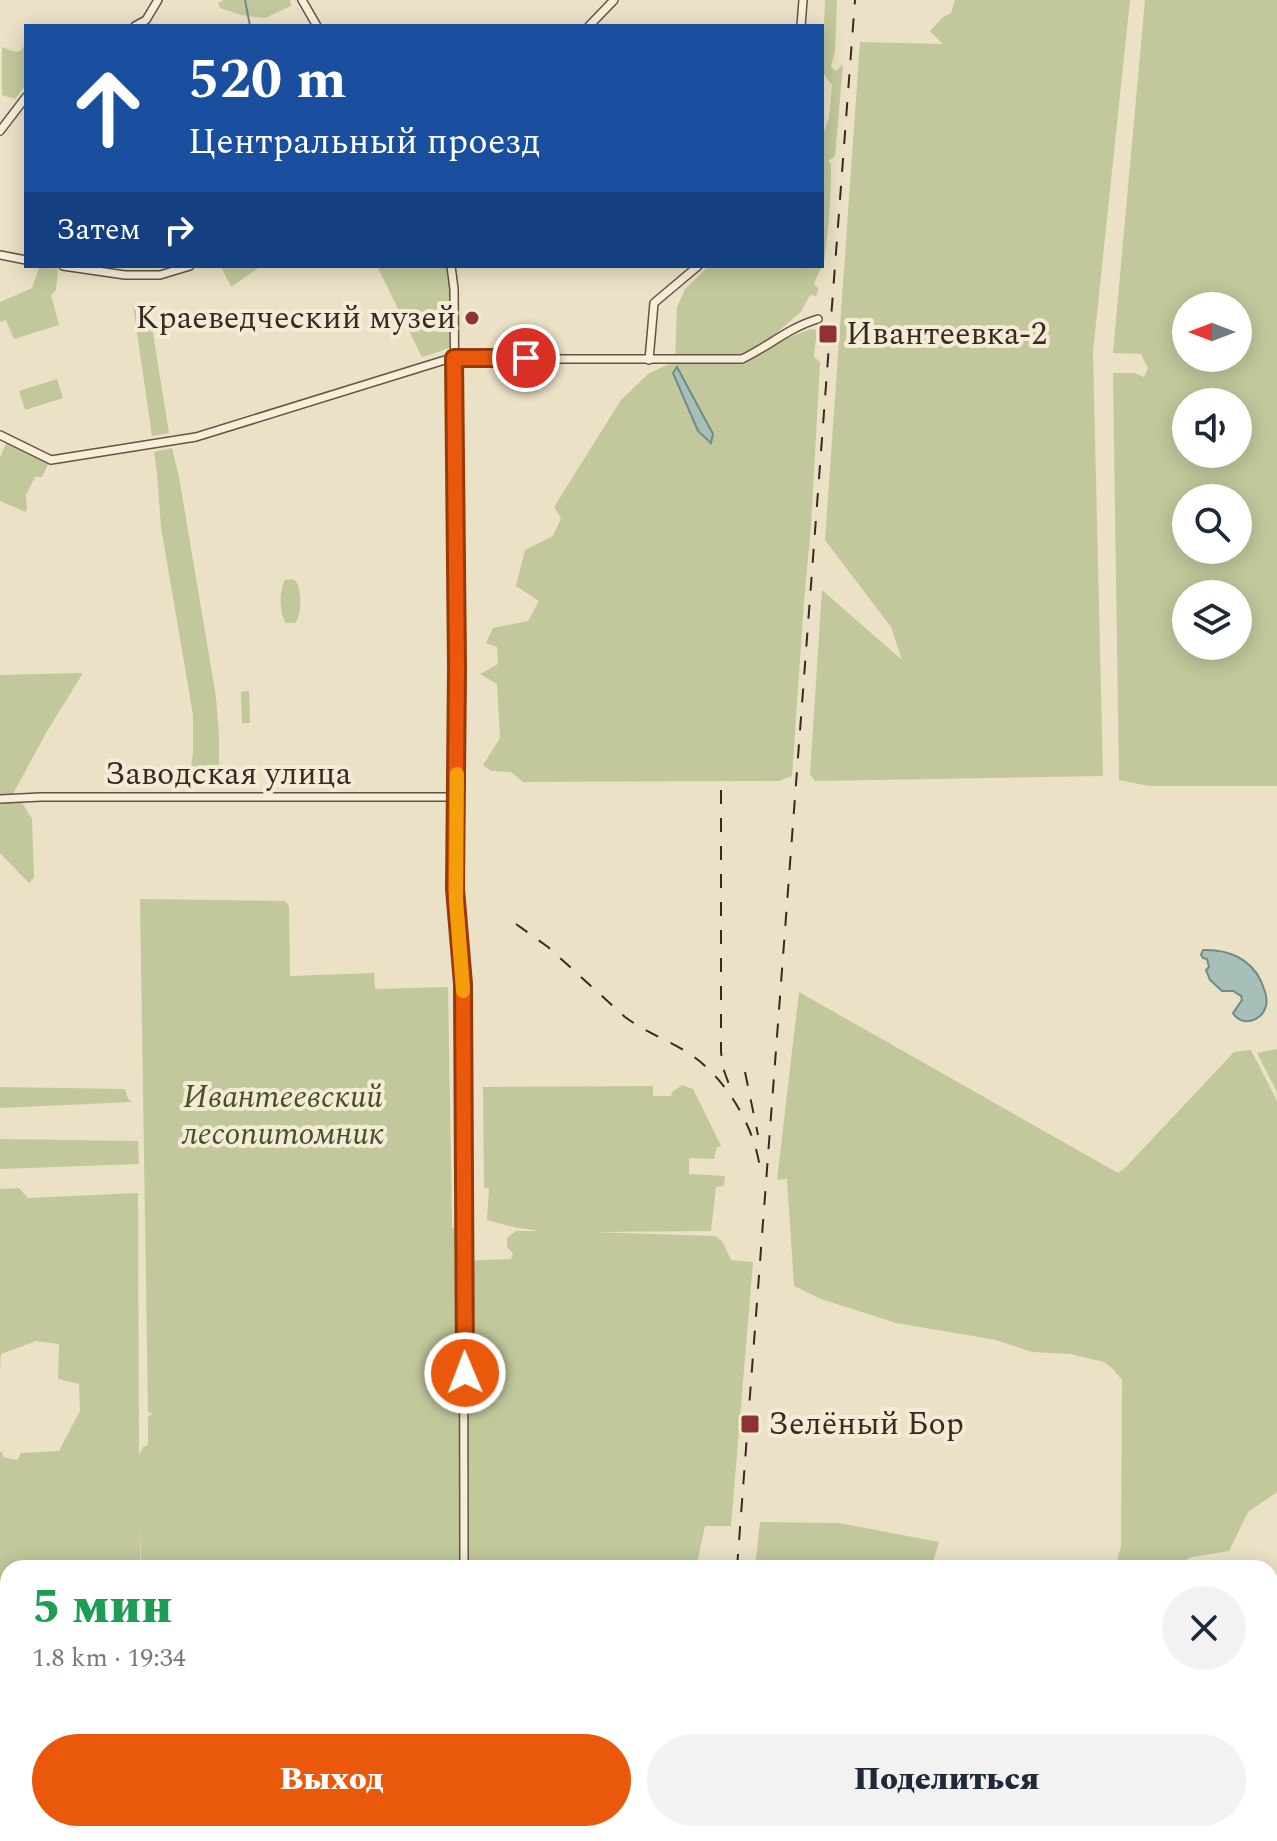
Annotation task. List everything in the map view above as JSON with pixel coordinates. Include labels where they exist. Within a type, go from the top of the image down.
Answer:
[{"type":"street","points":[[139,24],[146,20],[158,0]]},
{"type":"street","points":[[302,0],[316,24]]},
{"type":"street","points":[[591,24],[614,0]]},
{"type":"street","points":[[801,24],[803,0]]},
{"type":"street","points":[[0,131],[24,100]]},
{"type":"street","points":[[0,255],[24,260]]},
{"type":"street","points":[[77,268],[125,275],[160,275],[183,268]]},
{"type":"street","points":[[451,268],[454,289],[456,900],[463,976],[464,1065],[464,1560]]},
{"type":"street","points":[[649,360],[652,306],[696,268]]},
{"type":"street","points":[[0,435],[51,460],[200,436],[454,358],[742,359],[783,334],[818,319]]},
{"type":"street","name":"Заводская улица","points":[[0,799],[457,797]]},
{"type":"green space","points":[[224,0],[290,0],[291,6],[265,18],[220,8],[218,3]]},
{"type":"green space","points":[[825,0],[837,0],[835,51],[831,66],[835,71],[843,65],[835,156],[828,161],[831,164],[831,188],[824,261],[824,132],[829,118],[832,85],[824,75]]},
{"type":"green space","points":[[955,0],[1130,0],[1093,352],[1103,776],[815,781],[810,774],[822,590],[902,660],[891,627],[825,540],[860,42],[943,44],[930,31],[951,13]]},
{"type":"green space","points":[[1145,0],[1277,0],[1277,786],[1149,786],[1119,780],[1113,373],[1134,373],[1144,377],[1148,368],[1141,354],[1113,353]]},
{"type":"green space","points":[[24,46],[24,87],[15,99],[2,95],[2,47],[21,51]]},
{"type":"green space","points":[[39,268],[58,269],[56,290],[51,295],[59,325],[14,339],[6,320],[0,322],[0,302],[32,288]]},
{"type":"green space","points":[[222,268],[258,268],[231,287]]},
{"type":"green space","points":[[378,268],[448,268],[450,348],[422,357]]},
{"type":"green space","points":[[707,268],[821,268],[814,284],[819,289],[816,296],[810,295],[801,312],[773,338],[777,342],[811,329],[817,330],[814,357],[820,362],[792,776],[779,781],[523,782],[511,772],[491,771],[483,765],[500,738],[497,684],[480,674],[498,664],[497,647],[486,643],[493,628],[528,621],[539,601],[516,586],[525,550],[553,536],[561,518],[554,507],[621,400],[648,374],[675,361],[677,307],[685,289]]},
{"type":"green space","points":[[133,305],[149,309],[169,433],[152,436]]},
{"type":"green space","points":[[57,379],[63,398],[25,410],[19,391]]},
{"type":"green space","points":[[7,441],[49,462],[42,477],[35,477],[26,495],[26,512],[0,501],[0,458]]},
{"type":"green space","points":[[172,448],[216,697],[219,778],[211,778],[210,771],[190,772],[193,715],[161,527],[154,452]]},
{"type":"green space","points":[[291,579],[298,585],[300,608],[295,623],[286,623],[281,595],[285,580]]},
{"type":"green space","points":[[83,673],[13,794],[0,794],[0,675]]},
{"type":"green space","points":[[249,691],[250,723],[242,723],[241,692]]},
{"type":"green space","points":[[21,801],[32,819],[34,878],[29,883],[0,853],[0,802]]},
{"type":"green space","name":"Ивантеевский лесопитомник","points":[[140,899],[285,901],[289,906],[290,976],[374,973],[375,989],[448,987],[452,1228],[459,1229],[459,1261],[511,1259],[513,1253],[507,1247],[507,1238],[516,1231],[541,1231],[487,1220],[489,1188],[484,1188],[483,1087],[653,1086],[653,1096],[671,1096],[682,1085],[693,1089],[721,1146],[717,1147],[714,1159],[689,1158],[689,1174],[725,1176],[724,1186],[716,1187],[711,1231],[592,1232],[715,1236],[722,1241],[731,1260],[753,1262],[731,1526],[705,1526],[698,1560],[141,1560],[140,1526],[140,1560],[0,1560],[0,1452],[3,1457],[17,1460],[21,1453],[59,1451],[80,1411],[79,1384],[58,1379],[59,1344],[36,1341],[1,1354],[0,1371],[0,1189],[19,1188],[28,1198],[138,1193],[139,1455],[148,1445],[148,1417],[153,1413],[148,1412]]},
{"type":"green space","points":[[799,992],[1118,1173],[1234,1052],[1251,1050],[1277,1101],[1277,1492],[1248,1512],[1229,1551],[1186,1560],[1117,1560],[1121,1546],[1122,1380],[1112,1368],[1104,1362],[1070,1354],[1032,1352],[996,1340],[896,1323],[821,1299],[794,1286],[787,1179],[777,1180]]},
{"type":"green space","points":[[1277,1049],[1277,1092],[1257,1053]]},
{"type":"green space","points":[[0,1087],[125,1089],[132,1102],[0,1108]]},
{"type":"green space","points":[[0,1139],[138,1141],[139,1164],[0,1169]]},
{"type":"green space","points":[[760,1522],[839,1523],[939,1542],[933,1560],[756,1560]]},
{"type":"water","points":[[677,367],[713,434],[711,443],[698,431],[673,373]]},
{"type":"water","points":[[1203,950],[1229,953],[1251,966],[1266,996],[1266,1006],[1260,1016],[1246,1021],[1233,1013],[1242,1000],[1241,996],[1233,991],[1222,991],[1210,980],[1206,970],[1209,967],[1207,959],[1201,955]]},
{"type":"waterway","points":[[245,0],[250,24]]},
{"type":"railway","points":[[738,1560],[855,0]]},
{"type":"railway","points":[[721,790],[721,1052],[730,1087]]},
{"type":"railway","points":[[516,924],[548,947],[625,1017],[685,1051],[712,1073],[744,1119],[752,1136],[760,1169]]},
{"type":"railway","points":[[745,1072],[758,1135]]},
{"type":"slow traffic","points":[[457,774],[456,900],[463,991]]},
{"type":"place","name":"Краеведческий музей","points":[[472,318]]},
{"type":"place","name":"Ивантеевка-2","points":[[828,334]]},
{"type":"place","name":"Зелёный Бор","points":[[750,1424]]},
{"type":"route","points":[[465,1373],[463,976],[455,889],[457,668],[454,358],[526,358]]}]
